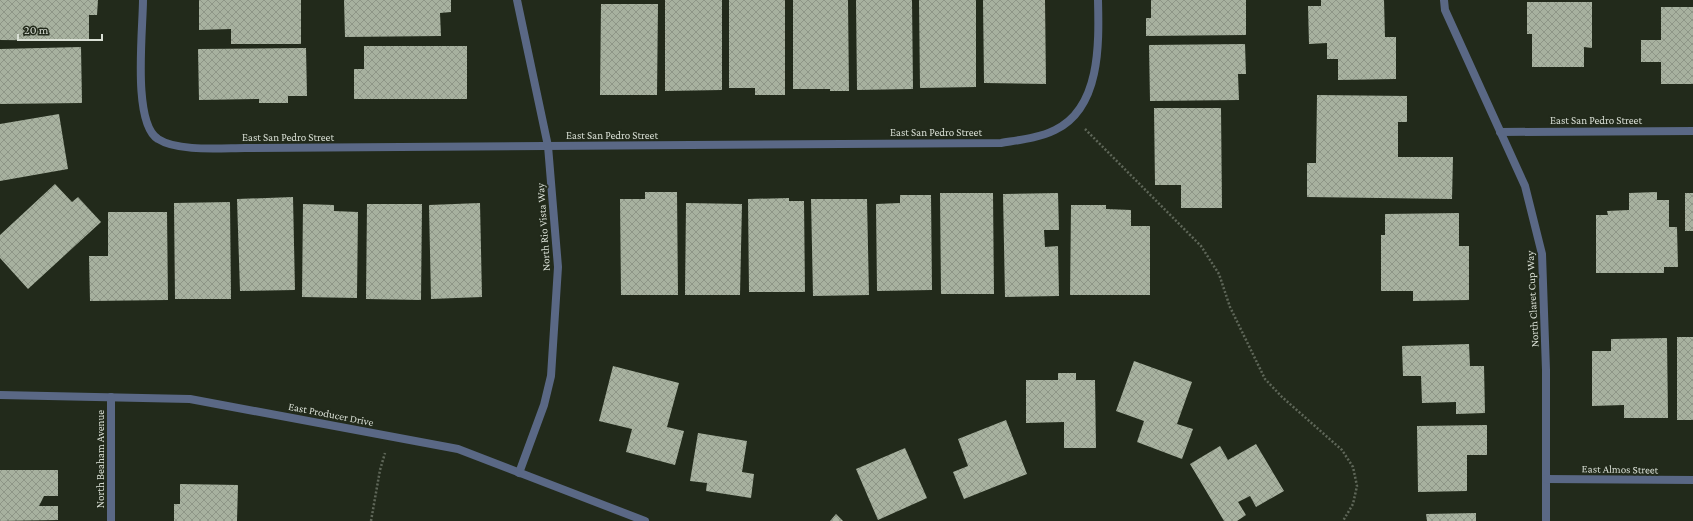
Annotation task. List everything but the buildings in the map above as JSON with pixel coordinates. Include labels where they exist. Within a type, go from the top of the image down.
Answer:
[{"type":"street","name":"East San Pedro Street","points":[[143,0],[141,94],[149,131],[158,139],[165,142],[195,148],[1001,143],[1040,136],[1056,130],[1074,117]]},
{"type":"street","name":"North Rio Vista Way","points":[[517,0],[548,146],[558,267],[551,376],[544,405],[519,473]]},
{"type":"street","points":[[1074,117],[1088,94],[1096,64],[1098,0]]},
{"type":"street","name":"North Claret Cup Way","points":[[1444,0],[1445,10],[1524,186],[1542,254],[1546,370],[1546,521]]},
{"type":"street","name":"East San Pedro Street","points":[[1500,132],[1693,131]]},
{"type":"street","name":"East Producer Drive","points":[[0,395],[190,399],[458,449],[645,521]]},
{"type":"street","name":"North Beaham Avenue","points":[[111,397],[111,521]]},
{"type":"street","name":"East Almos Street","points":[[1546,479],[1693,480]]},
{"type":"path","points":[[1074,117],[1201,246],[1219,274],[1230,307],[1265,379],[1282,397],[1342,450],[1353,467],[1357,486],[1353,504],[1344,521]]},
{"type":"path","points":[[371,521],[380,470],[390,436]]}]
